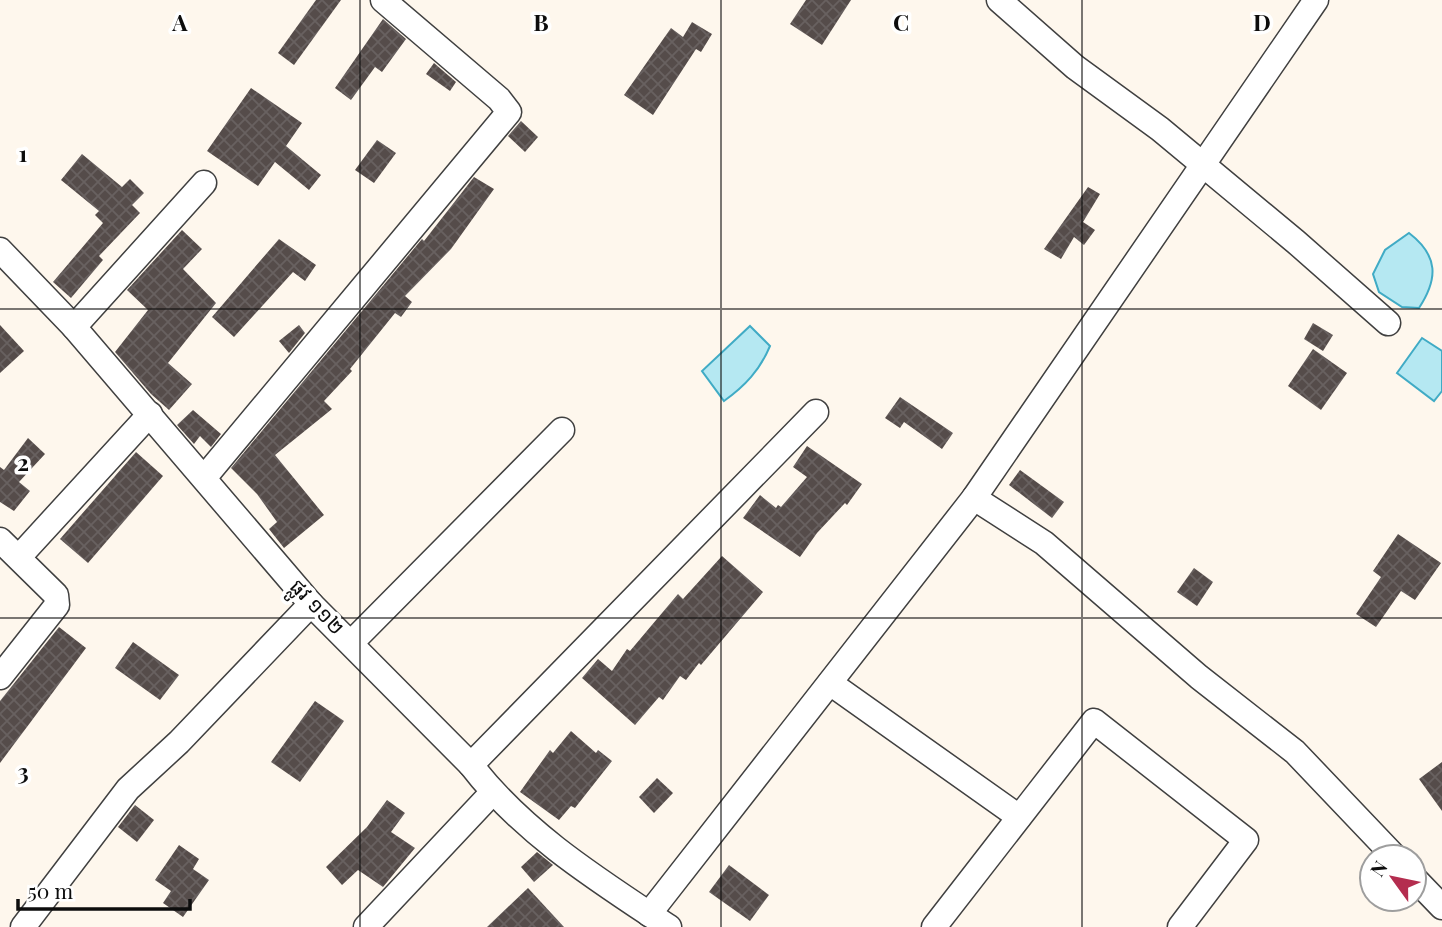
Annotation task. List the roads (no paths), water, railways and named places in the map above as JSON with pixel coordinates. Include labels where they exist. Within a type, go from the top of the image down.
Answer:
[{"type":"street","points":[[204,478],[509,112],[499,99],[383,0]]},
{"type":"street","points":[[999,0],[1075,67],[1202,163],[1388,323]]},
{"type":"street","points":[[659,920],[830,682],[974,498],[1316,0]]},
{"type":"street","points":[[74,327],[204,183]]},
{"type":"street","name":"ផ្លូវ ១១២","points":[[0,250],[74,327],[311,604],[352,642],[471,765],[492,793],[558,850],[659,920]]},
{"type":"street","points":[[471,765],[816,412]]},
{"type":"street","points":[[19,558],[150,414]]},
{"type":"street","points":[[352,642],[562,430]]},
{"type":"street","points":[[974,498],[1044,543],[1199,677],[1295,752],[1382,843]]},
{"type":"street","points":[[0,540],[56,595],[57,605],[0,677]]},
{"type":"street","points":[[23,927],[128,789],[178,742],[311,604]]},
{"type":"street","points":[[830,682],[1019,817]]},
{"type":"street","points":[[934,927],[1094,721],[1246,840],[1180,927]]},
{"type":"street","points":[[366,927],[492,793]]},
{"type":"street","points":[[1428,892],[1442,907]]},
{"type":"water","points":[[1409,233],[1426,250],[1432,268],[1430,287],[1419,308],[1402,307],[1379,292],[1373,274],[1385,250]]},
{"type":"water","points":[[750,326],[770,346],[751,377],[724,401],[702,371]]},
{"type":"water","points":[[1422,338],[1442,351],[1442,391],[1434,401],[1397,373]]}]
